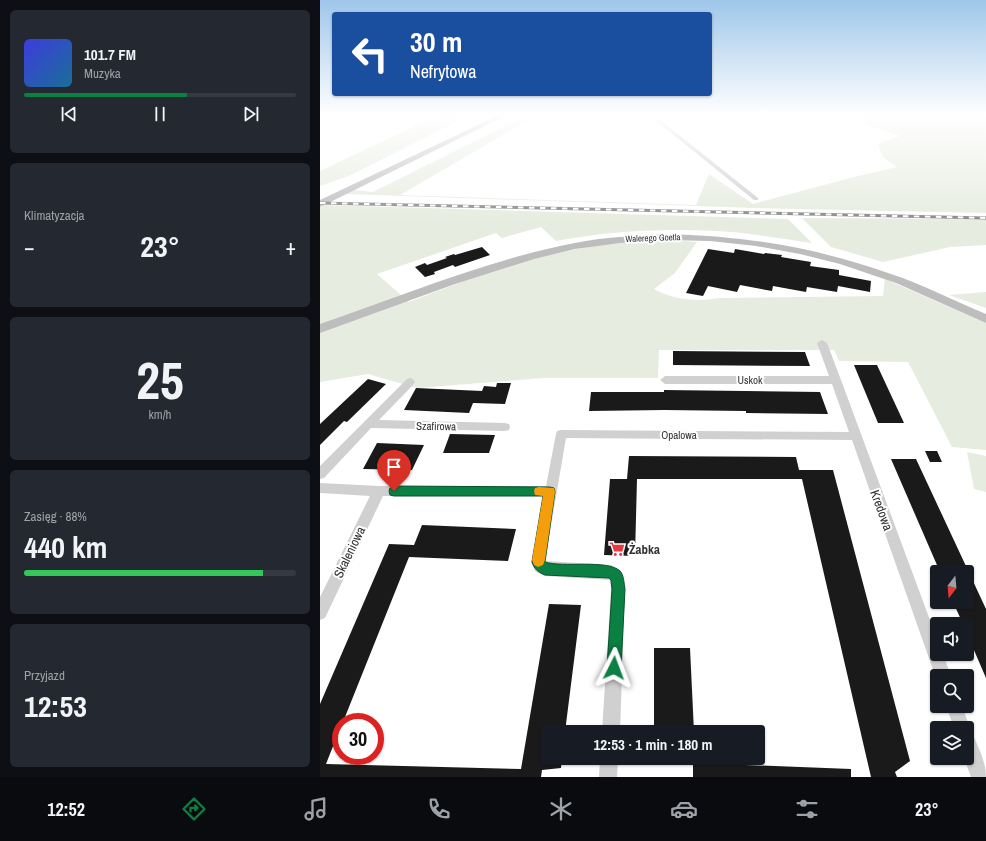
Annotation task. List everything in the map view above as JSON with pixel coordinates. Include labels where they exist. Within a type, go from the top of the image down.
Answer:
[{"type":"street","points":[[320,204],[429,151]]},
{"type":"street","points":[[696,151],[756,199]]},
{"type":"street","name":"Walerego Goetla","points":[[320,329],[476,272],[532,255],[603,241],[670,238],[734,240],[782,247],[822,256],[886,276],[942,298],[986,318]]},
{"type":"street","name":"Kredowa","points":[[822,343],[940,669]]},
{"type":"street","name":"Uskok","points":[[665,380],[836,380]]},
{"type":"street","points":[[320,474],[410,382]]},
{"type":"street","name":"Szafirowa","points":[[368,424],[505,427]]},
{"type":"street","name":"Opalowa","points":[[550,492],[561,434],[855,436]]},
{"type":"street","points":[[320,488],[378,491],[550,492],[538,562],[540,566],[552,570],[610,572],[616,576],[618,581],[611,725]]},
{"type":"street","name":"Skaleniowa","points":[[320,613],[378,491]]},
{"type":"street","points":[[974,760],[980,777]]},
{"type":"street","points":[[608,777],[609,765]]},
{"type":"shaded area","points":[[362,151],[398,151],[351,175],[320,186],[320,171]]},
{"type":"shaded area","points":[[454,151],[475,151],[400,195],[696,205],[709,174],[753,204],[897,167],[883,157],[881,151],[986,151],[986,213],[755,208],[345,194],[354,190],[373,192]]},
{"type":"shaded area","points":[[325,205],[788,219],[812,243],[740,233],[676,230],[635,231],[556,241],[541,227],[502,238],[496,233],[377,274],[409,302],[513,262],[607,243],[663,240],[697,242],[675,273],[654,289],[677,298],[702,300],[719,298],[883,296],[885,279],[986,323],[986,450],[952,447],[908,362],[839,361],[834,350],[659,350],[658,378],[544,378],[417,388],[368,374],[320,382],[320,207]]},
{"type":"shaded area","points":[[802,218],[986,219],[986,245],[950,247],[883,262],[831,247]]},
{"type":"shaded area","points":[[986,292],[986,308],[949,295]]},
{"type":"shaded area","points":[[967,452],[986,456],[986,492],[974,489]]},
{"type":"building","points":[[482,247],[490,255],[455,267],[453,265],[425,277],[415,267],[425,263],[427,265],[454,254],[455,255]]},
{"type":"building","points":[[708,249],[734,253],[735,249],[764,254],[782,255],[781,257],[811,262],[810,266],[839,270],[839,275],[871,281],[870,292],[838,286],[837,292],[807,287],[806,292],[773,286],[772,291],[740,285],[737,292],[708,286],[703,296],[686,293]]},
{"type":"building","points":[[673,351],[805,352],[810,366],[673,365]]},
{"type":"building","points":[[854,365],[877,365],[904,423],[878,423]]},
{"type":"building","points":[[368,379],[386,384],[347,422],[344,421],[320,445],[320,424]]},
{"type":"building","points":[[497,383],[511,383],[505,404],[473,403],[469,413],[404,410],[416,388],[482,391],[484,386],[496,387]]},
{"type":"building","points":[[664,390],[820,392],[828,414],[746,413],[746,411],[589,411],[591,392],[664,392]]},
{"type":"building","points":[[450,434],[495,435],[489,453],[443,453]]},
{"type":"building","points":[[377,443],[424,445],[412,470],[363,469]]},
{"type":"building","points":[[925,451],[937,451],[942,462],[930,462]]},
{"type":"building","points":[[629,456],[796,457],[799,470],[833,470],[910,761],[895,772],[897,777],[871,777],[802,479],[637,479],[635,556],[604,555],[610,479],[627,479]]},
{"type":"building","points":[[891,459],[916,459],[965,565],[937,565]]},
{"type":"building","points":[[422,525],[516,529],[508,561],[409,557],[347,713],[332,713],[332,749],[326,764],[521,769],[549,604],[581,605],[566,725],[541,725],[541,765],[561,765],[561,768],[542,770],[541,777],[320,777],[320,704],[389,544],[414,545]]},
{"type":"building","points":[[974,583],[986,609],[986,678],[974,650],[974,617],[960,617],[956,609],[974,609]]},
{"type":"building","points":[[654,648],[690,648],[694,725],[654,725]]},
{"type":"building","points":[[693,765],[746,765],[851,769],[851,777],[693,777]]},
{"type":"railway","points":[[320,203],[986,218]]},
{"type":"slow traffic","points":[[538,560],[550,492],[539,491]]},
{"type":"place","name":"Żabka","points":[[617,549]]},
{"type":"route","points":[[394,491],[550,492],[538,562],[540,566],[545,569],[610,572],[616,576],[618,581],[618,589],[614,668]]}]
